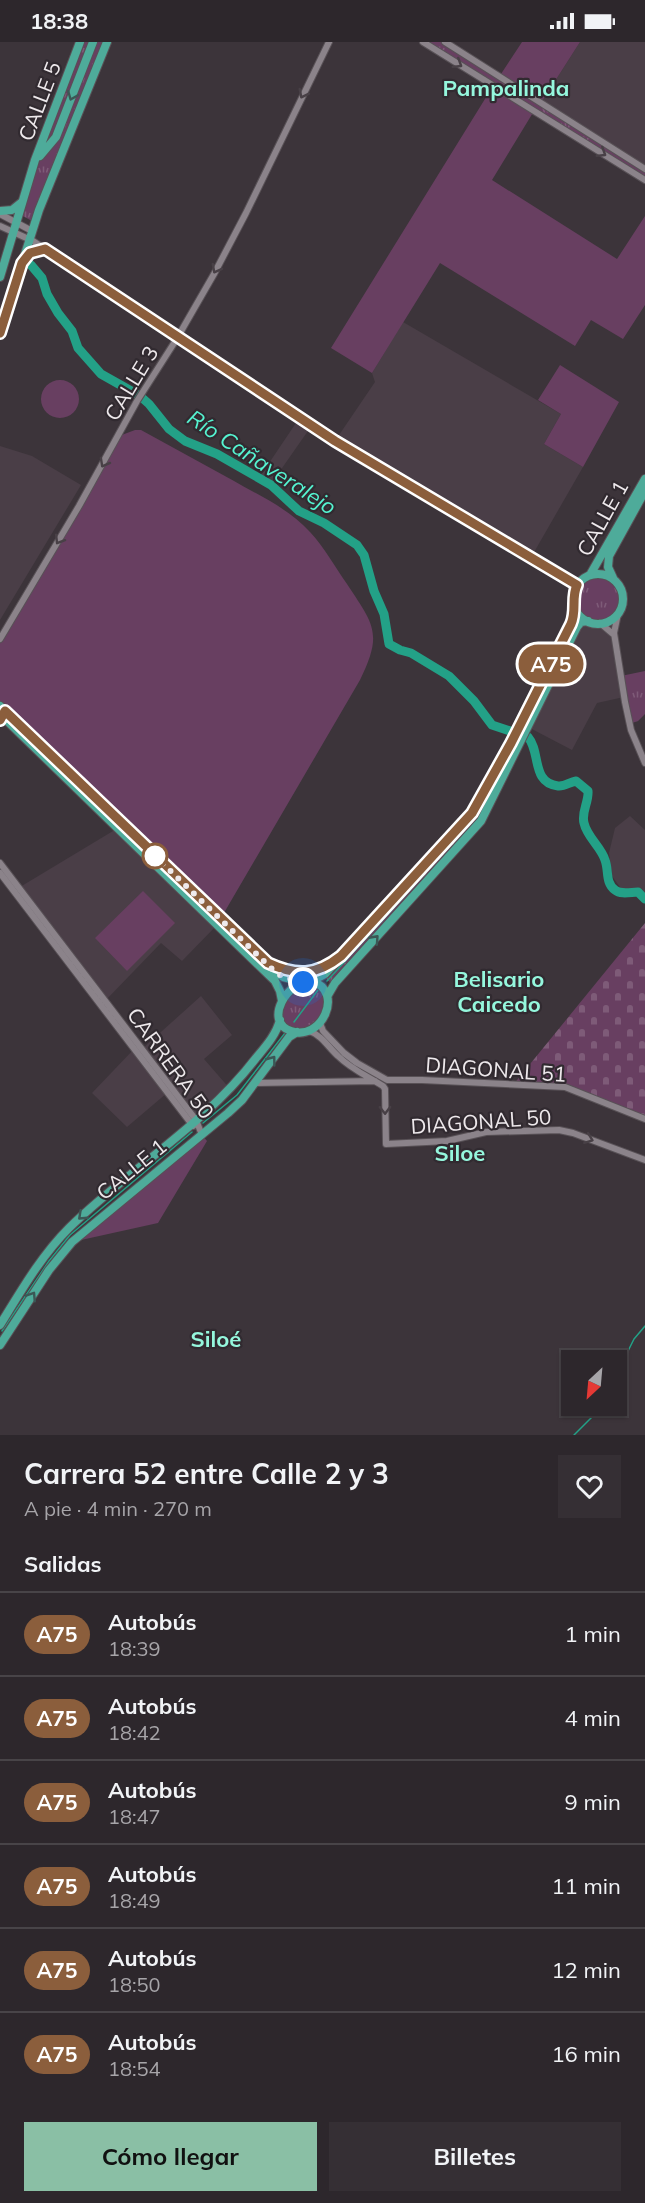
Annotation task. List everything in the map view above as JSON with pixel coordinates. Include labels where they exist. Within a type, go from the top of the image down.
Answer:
[{"type":"main road","name":"CALLE 5","points":[[0,277],[35,160],[80,42]]},
{"type":"main road","points":[[35,160],[56,136],[93,42]]},
{"type":"main road","name":"CALLE 5","points":[[0,333],[32,231],[109,42]]},
{"type":"main road","points":[[0,213],[14,209],[24,199]]},
{"type":"main road","points":[[22,263],[30,253],[45,249]]},
{"type":"main road","name":"CALLE 1","points":[[590,575],[645,478]]},
{"type":"main road","name":"CALLE 1","points":[[613,579],[609,572],[608,559],[645,491]]},
{"type":"main road","points":[[0,706],[274,981],[280,991],[282,1001],[280,1020],[286,1029],[297,1032],[308,1030],[320,1023],[327,1013],[328,995],[335,983],[482,821],[510,755],[580,622],[600,623],[618,614],[623,597],[619,586],[613,579],[602,574],[590,575],[577,585],[574,594],[574,618],[523,729]]},
{"type":"main road","points":[[574,606],[580,616],[588,621]]},
{"type":"main road","points":[[0,714],[38,746],[283,977],[322,986],[328,995]]},
{"type":"main road","points":[[282,1001],[290,989],[325,974],[470,815],[510,755]]},
{"type":"main road","points":[[268,963],[285,970],[305,972],[327,968],[341,956]]},
{"type":"main road","name":"CALLE 1","points":[[0,1324],[4,1314],[40,1262],[70,1227],[232,1088],[276,1032],[280,1020]]},
{"type":"main road","name":"CALLE 1","points":[[0,1344],[49,1270],[72,1242],[242,1100],[289,1037],[297,1032]]},
{"type":"street","name":"CALLE 3","points":[[0,639],[79,506],[144,388],[178,337],[246,213],[329,42]]},
{"type":"street","points":[[423,42],[645,180]]},
{"type":"street","points":[[445,42],[645,169]]},
{"type":"street","points":[[584,142],[589,134]]},
{"type":"street","points":[[0,213],[14,228]]},
{"type":"street","points":[[0,226],[32,231],[45,249],[335,441],[577,585]]},
{"type":"street","points":[[618,614],[614,638],[630,730],[645,763]]},
{"type":"street","points":[[600,623],[610,630],[614,638]]},
{"type":"street","name":"CARRERA 50","points":[[0,863],[202,1135]]},
{"type":"street","name":"CARRERA 50","points":[[0,873],[194,1122]]},
{"type":"street","points":[[320,1023],[329,1042]]},
{"type":"street","points":[[308,1030],[329,1042],[376,1078]]},
{"type":"street","name":"DIAGONAL 51","points":[[255,1083],[376,1078],[565,1087],[645,1119]]},
{"type":"street","name":"DIAGONAL 50","points":[[376,1078],[385,1089],[386,1144],[447,1141],[486,1132],[559,1130],[645,1160]]},
{"type":"shaded area","points":[[580,42],[645,42],[645,169],[541,103]]},
{"type":"shaded area","points":[[403,322],[561,414],[544,444],[583,467],[533,554],[337,438],[375,382],[372,373]]},
{"type":"shaded area","points":[[298,420],[310,428],[273,481],[261,475]]},
{"type":"shaded area","points":[[0,446],[32,456],[81,485],[0,620]]},
{"type":"shaded area","points":[[588,621],[600,623],[610,630],[624,697],[597,703],[572,750],[528,727],[577,627]]},
{"type":"shaded area","points":[[630,816],[645,830],[645,893],[636,889],[622,890],[612,876],[609,853],[615,828]]},
{"type":"shaded area","points":[[118,828],[217,925],[182,961],[161,943],[105,1001],[20,887]]},
{"type":"shaded area","points":[[201,996],[232,1035],[204,1059],[231,1090],[196,1120],[142,1049]]},
{"type":"shaded area","points":[[134,1049],[167,1093],[127,1127],[92,1093]]},
{"type":"green space","points":[[80,42],[104,42],[32,221],[19,214]]},
{"type":"green space","points":[[423,42],[445,42],[645,169],[645,180]]},
{"type":"green space","points":[[522,42],[580,42],[541,103],[499,77]]},
{"type":"green space","points":[[493,86],[534,111],[492,180],[617,259],[645,216],[645,305],[623,339],[591,320],[575,346],[440,263],[372,373],[331,348]]},
{"type":"green space","points":[[560,365],[619,402],[583,467],[544,444],[561,414],[538,400]]},
{"type":"green space","points":[[60,380],[74,385],[79,399],[74,413],[60,418],[46,413],[41,399],[46,385]]},
{"type":"green space","points":[[141,430],[264,498],[302,524],[329,557],[364,610],[372,630],[371,651],[360,680],[221,918],[0,706],[0,639],[119,436]]},
{"type":"green space","points":[[598,574],[612,578],[619,585],[623,599],[619,613],[612,620],[598,624],[584,620],[577,613],[573,599],[577,585],[584,578]]},
{"type":"green space","points":[[645,671],[645,714],[638,721],[629,724],[621,676]]},
{"type":"green space","points":[[500,764],[508,767],[481,821],[331,983],[325,978],[470,815]]},
{"type":"green space","points":[[143,891],[175,923],[127,971],[95,938]]},
{"type":"green space","points":[[645,923],[645,1119],[565,1087],[513,1085]]},
{"type":"green space","points":[[303,982],[317,983],[328,1007],[308,1030],[284,1026],[280,1005]]},
{"type":"green space","points":[[202,1135],[207,1141],[158,1223],[72,1242]]},
{"type":"waterway","name":"Río Cañaveralejo","points":[[31,265],[42,278],[47,294],[72,331],[78,348],[101,374],[140,396],[169,429],[185,441],[217,454],[271,485],[299,511],[324,523],[357,545],[364,555],[374,591],[384,614],[389,644],[411,653],[449,676],[474,701],[492,725],[528,737],[532,743],[540,773],[549,784],[560,786],[576,781],[588,791],[584,823],[603,855],[610,884],[617,892],[638,892],[645,899]]},
{"type":"waterway","points":[[327,981],[471,823],[491,791]]},
{"type":"waterway","points":[[294,1022],[318,990]]},
{"type":"waterway","points":[[203,1123],[237,1095],[285,1033]]},
{"type":"waterway","points":[[2,1331],[49,1261],[70,1235],[192,1132]]},
{"type":"waterway","points":[[627,1353],[634,1339],[645,1326]]},
{"type":"waterway","points":[[574,1435],[593,1416]]},
{"type":"bus line","name":"A75","points":[[0,333],[24,258],[38,249],[45,249],[335,441],[577,585],[573,596],[574,618],[511,743],[472,813],[341,956],[327,968],[295,972],[268,963],[5,711],[0,720]]},
{"type":"district","name":"Pampalinda","points":[[506,88]]},
{"type":"district","name":"Belisario Caicedo","points":[[499,992]]},
{"type":"district","name":"Siloe","points":[[460,1153]]},
{"type":"district","name":"Siloé","points":[[216,1339]]},
{"type":"route","points":[[155,856],[274,971],[293,981],[303,982]]}]
